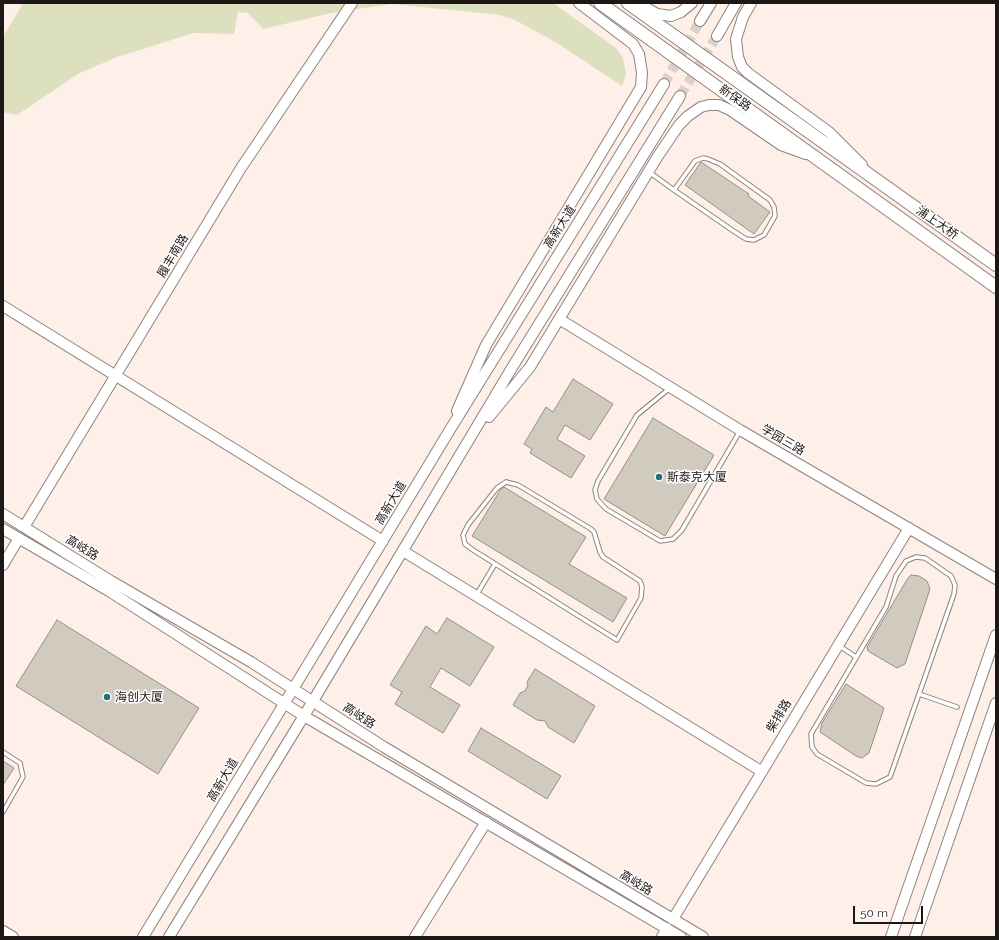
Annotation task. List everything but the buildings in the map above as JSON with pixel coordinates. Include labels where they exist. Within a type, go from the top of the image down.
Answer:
[{"type":"main road","name":"履丰南路","points":[[24,527],[241,168],[352,3]]},
{"type":"main road","points":[[451,428],[461,399],[486,345],[641,87],[642,73],[639,54],[632,44],[579,3]]},
{"type":"main road","name":"新保路","points":[[600,3],[819,158],[996,287]]},
{"type":"main road","name":"新保路","points":[[628,3],[879,182]]},
{"type":"main road","points":[[638,3],[658,14],[671,16],[681,12],[692,3]]},
{"type":"main road","points":[[700,21],[711,3]]},
{"type":"main road","points":[[717,36],[736,3]]},
{"type":"main road","points":[[751,3],[743,16],[736,39],[738,57],[742,67],[748,73],[829,132],[879,182]]},
{"type":"main road","name":"高新大道","points":[[143,937],[451,428],[664,84]]},
{"type":"main road","points":[[169,937],[304,716],[513,366],[680,96]]},
{"type":"main road","points":[[471,438],[530,367],[679,125],[694,111],[709,105],[718,105],[730,110],[781,145],[819,158]]},
{"type":"main road","name":"浦上大桥","points":[[879,182],[996,265]]},
{"type":"main road","points":[[3,306],[382,541]]},
{"type":"main road","name":"学园三路","points":[[559,319],[740,430],[996,579]]},
{"type":"main road","name":"高岐路","points":[[3,514],[294,689],[384,747],[703,937]]},
{"type":"main road","name":"柴排路","points":[[673,919],[760,771],[909,528]]},
{"type":"main road","name":"高岐路","points":[[3,530],[109,591],[304,716],[486,822],[665,933],[681,937]]},
{"type":"main road","points":[[3,565],[19,538]]},
{"type":"main road","points":[[403,551],[760,771]]},
{"type":"main road","points":[[891,937],[996,635]]},
{"type":"main road","points":[[915,937],[996,704]]},
{"type":"main road","points":[[415,937],[486,822]]},
{"type":"main road","points":[[3,931],[13,937]]},
{"type":"lane","points":[[649,172],[674,190],[732,230],[750,240],[758,239],[764,235],[775,216],[774,207],[770,200],[720,164],[708,159],[703,158],[695,161],[674,190]]},
{"type":"lane","points":[[670,388],[637,415],[596,485],[596,494],[599,503],[612,513],[660,541],[673,539],[682,530],[740,430]]},
{"type":"lane","points":[[506,482],[512,483],[591,529],[594,532],[598,547],[603,556],[640,582],[642,587],[641,598],[617,640],[495,564],[467,547],[463,540],[463,535],[468,525],[497,488],[506,482]]},
{"type":"lane","points":[[916,557],[925,558],[951,576],[955,589],[890,777],[876,784],[861,781],[820,757],[812,747],[810,739],[815,725],[856,657],[886,607],[896,576],[902,565],[916,557]]},
{"type":"lane","points":[[476,596],[495,564]]},
{"type":"lane","points":[[837,645],[856,657]]},
{"type":"lane","points":[[919,694],[957,707]]},
{"type":"lane","points":[[3,752],[20,763],[23,777],[3,812]]},
{"type":"green space","points":[[23,3],[553,3],[616,48],[623,58],[626,74],[622,86],[557,43],[515,20],[500,15],[392,4],[331,13],[263,29],[248,13],[238,12],[234,34],[194,33],[117,57],[78,74],[17,115],[3,112],[3,37]]},
{"type":"tunnel","points":[[664,84],[700,21]]},
{"type":"tunnel","points":[[680,96],[717,36]]},
{"type":"place","name":"斯泰克大厦","points":[[659,477]]},
{"type":"place","name":"海创大厦","points":[[107,697]]}]
